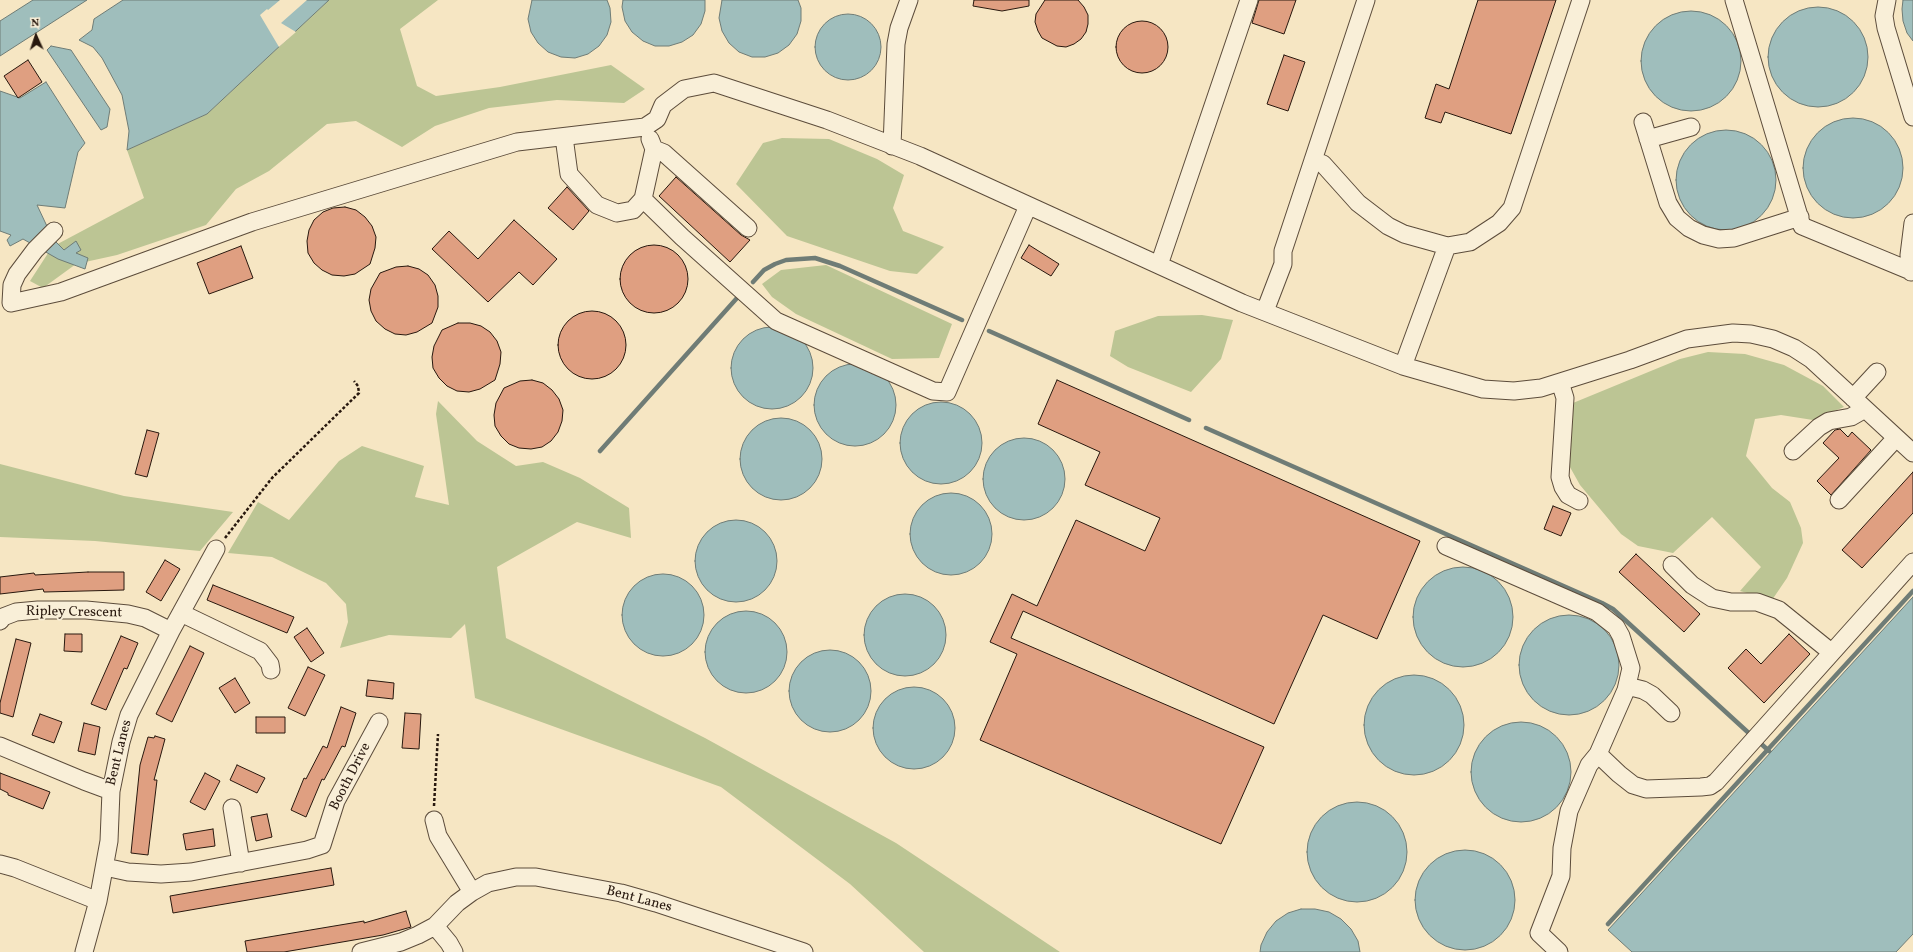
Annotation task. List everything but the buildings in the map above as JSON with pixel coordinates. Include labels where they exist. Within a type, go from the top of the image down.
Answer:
[{"type":"street","points":[[892,146],[896,44],[899,28],[910,0]]},
{"type":"street","points":[[1158,265],[1248,0]]},
{"type":"street","points":[[1265,311],[1283,264],[1283,251],[1366,0]]},
{"type":"street","points":[[1313,160],[1323,164],[1358,203],[1388,226],[1404,234],[1447,246],[1470,242],[1499,223],[1512,208],[1582,0]]},
{"type":"street","points":[[1734,0],[1802,226],[1912,272]]},
{"type":"street","points":[[1887,0],[1884,16],[1908,83],[1913,117]]},
{"type":"street","points":[[54,231],[35,250],[14,279],[11,303],[61,292],[252,222],[517,142],[645,128],[657,119],[663,105],[684,88],[714,83],[827,120],[920,156],[1242,303],[1403,366],[1483,389],[1514,391],[1541,388],[1630,360],[1687,339],[1733,333],[1751,334],[1773,339],[1794,348],[1810,359],[1896,438],[1912,449]]},
{"type":"street","points":[[1643,122],[1668,203],[1677,218],[1688,228],[1703,235],[1719,239],[1734,238],[1800,217]]},
{"type":"street","points":[[1648,139],[1691,127]]},
{"type":"street","points":[[564,137],[569,174],[597,205],[617,213],[633,210],[643,199],[654,149],[645,128]]},
{"type":"street","points":[[654,149],[664,153],[748,228]]},
{"type":"street","points":[[643,199],[682,237],[776,321],[933,391],[946,392],[1028,206]]},
{"type":"street","points":[[1912,272],[1909,255],[1913,223]]},
{"type":"street","points":[[1403,366],[1447,246]]},
{"type":"street","points":[[1793,452],[1819,427],[1829,421],[1851,417],[1877,372]]},
{"type":"street","points":[[1560,382],[1565,398],[1560,477],[1563,487],[1568,495],[1579,501]]},
{"type":"street","points":[[1839,500],[1896,438]]},
{"type":"street","points":[[1446,546],[1597,612],[1607,618],[1616,627],[1621,636],[1628,657],[1630,668],[1627,686],[1598,754],[1589,765],[1569,811],[1562,848],[1561,876],[1539,933],[1559,952]]},
{"type":"street","name":"Bent Lanes","points":[[84,952],[98,901],[105,867],[109,841],[111,791],[121,742],[130,715],[171,631],[216,549]]},
{"type":"street","points":[[1598,754],[1633,785],[1646,789],[1710,786],[1716,782],[1913,562]]},
{"type":"street","points":[[1672,565],[1692,585],[1712,598],[1731,602],[1757,602],[1779,610],[1831,652]]},
{"type":"street","name":"Ripley Crescent","points":[[0,621],[2,617],[16,612],[38,610],[86,610],[128,614],[145,618],[171,631]]},
{"type":"street","points":[[180,613],[260,651],[270,664],[270,670]]},
{"type":"street","points":[[1627,686],[1643,690],[1652,695],[1671,713]]},
{"type":"street","name":"Booth Drive","points":[[105,867],[128,872],[161,874],[191,872],[306,850],[322,844],[336,801],[379,722]]},
{"type":"street","points":[[0,746],[111,791]]},
{"type":"street","points":[[232,808],[241,863]]},
{"type":"street","points":[[434,820],[438,836],[472,892]]},
{"type":"street","points":[[0,864],[15,868],[98,901]]},
{"type":"street","name":"Bent Lanes","points":[[361,952],[401,942],[435,926],[458,902],[488,883],[516,877],[536,877],[656,903],[804,952]]},
{"type":"street","points":[[435,926],[449,943],[454,952]]},
{"type":"path","points":[[216,549],[272,478],[359,392],[358,386],[354,381]]},
{"type":"path","points":[[434,820],[438,734]]},
{"type":"green space","points":[[329,0],[438,0],[400,29],[417,86],[436,96],[500,87],[611,65],[645,89],[624,103],[557,100],[489,108],[435,126],[402,147],[356,121],[327,124],[269,171],[236,189],[206,225],[117,255],[76,264],[43,288],[30,281],[52,247],[144,198],[127,150],[207,114]]},
{"type":"green space","points":[[782,138],[829,139],[877,159],[904,175],[893,208],[903,231],[944,247],[917,274],[890,271],[787,236],[736,184],[763,143]]},
{"type":"green space","points":[[826,265],[952,324],[939,358],[892,359],[796,314],[772,297],[762,284],[781,270]]},
{"type":"green space","points":[[1202,315],[1233,320],[1221,359],[1191,392],[1128,367],[1110,356],[1115,331],[1158,316]]},
{"type":"green space","points":[[1708,352],[1745,354],[1784,365],[1823,386],[1844,407],[1813,420],[1781,415],[1755,419],[1746,456],[1772,488],[1790,502],[1801,528],[1803,543],[1787,578],[1772,600],[1740,591],[1761,567],[1712,517],[1673,553],[1638,546],[1621,534],[1580,485],[1566,460],[1573,403],[1680,359]]},
{"type":"green space","points":[[438,401],[477,441],[516,466],[543,462],[580,478],[629,508],[631,538],[577,522],[497,567],[506,638],[705,738],[896,843],[1060,952],[924,952],[850,884],[721,787],[475,698],[465,624],[451,638],[389,635],[340,648],[348,622],[346,604],[326,583],[272,557],[228,553],[258,502],[289,520],[339,461],[362,446],[424,466],[415,497],[449,505],[436,414]]},
{"type":"green space","points":[[0,464],[124,496],[233,512],[200,551],[95,541],[0,537]]},
{"type":"water","points":[[33,0],[87,0],[0,56],[0,21]]},
{"type":"water","points":[[123,0],[329,0],[207,114],[127,150],[129,131],[122,95],[102,58],[93,47],[79,40],[92,30],[94,19]]},
{"type":"water","points":[[532,0],[607,0],[610,8],[611,22],[607,35],[599,46],[588,54],[575,58],[561,57],[548,52],[538,43],[531,32],[528,19]]},
{"type":"water","points":[[623,0],[705,0],[705,11],[701,24],[693,35],[682,42],[669,46],[655,46],[643,41],[632,32],[625,21],[622,7]]},
{"type":"water","points":[[722,0],[798,0],[801,8],[801,21],[797,34],[789,45],[778,53],[765,57],[752,57],[739,52],[729,43],[722,31],[719,18]]},
{"type":"water","points":[[1903,0],[1913,0],[1913,41],[1907,33],[1903,21]]},
{"type":"water","points":[[1818,7],[1837,10],[1854,21],[1865,38],[1868,57],[1865,76],[1854,93],[1837,104],[1818,107],[1799,104],[1782,93],[1771,76],[1768,57],[1771,38],[1782,21],[1799,10]]},
{"type":"water","points":[[1691,11],[1710,14],[1727,25],[1738,42],[1741,61],[1738,80],[1727,97],[1710,108],[1691,111],[1672,108],[1655,97],[1644,80],[1641,61],[1644,42],[1655,25],[1672,14]]},
{"type":"water","points":[[842,14],[854,14],[861,16],[872,23],[879,34],[881,47],[879,60],[872,71],[861,78],[854,80],[842,80],[835,78],[824,71],[817,60],[815,53],[815,41],[817,34],[824,23],[835,16]]},
{"type":"water","points":[[51,46],[71,50],[110,109],[107,127],[101,130],[47,50]]},
{"type":"water","points":[[46,82],[85,143],[78,152],[65,208],[37,205],[53,239],[64,250],[76,241],[81,250],[76,253],[88,258],[85,269],[58,259],[23,239],[10,246],[7,240],[11,235],[0,231],[0,91],[20,98]]},
{"type":"water","points":[[1853,118],[1872,121],[1889,132],[1900,149],[1903,168],[1900,187],[1889,204],[1872,215],[1853,218],[1834,215],[1817,204],[1806,187],[1803,168],[1806,149],[1817,132],[1834,121]]},
{"type":"water","points":[[1726,130],[1745,133],[1762,144],[1773,161],[1776,180],[1773,199],[1762,216],[1745,227],[1726,230],[1707,227],[1690,216],[1679,199],[1676,180],[1679,161],[1690,144],[1707,133]]},
{"type":"water","points":[[772,327],[788,330],[801,339],[810,352],[813,368],[810,384],[801,397],[788,406],[772,409],[756,406],[743,397],[734,384],[731,368],[734,352],[743,339],[756,330]]},
{"type":"water","points":[[855,364],[871,367],[884,376],[893,389],[896,405],[893,421],[884,434],[871,443],[855,446],[839,443],[826,434],[817,421],[814,405],[817,389],[826,376],[839,367]]},
{"type":"water","points":[[941,402],[957,405],[970,414],[979,427],[982,443],[979,459],[970,472],[957,481],[941,484],[925,481],[912,472],[903,459],[900,443],[903,427],[912,414],[925,405]]},
{"type":"water","points":[[781,418],[797,421],[810,430],[819,443],[822,459],[819,475],[810,488],[797,497],[781,500],[765,497],[752,488],[743,475],[740,459],[743,443],[752,430],[765,421]]},
{"type":"water","points":[[1024,438],[1040,441],[1053,450],[1062,463],[1065,479],[1062,495],[1053,508],[1040,517],[1024,520],[1008,517],[995,508],[986,495],[983,479],[986,463],[995,450],[1008,441]]},
{"type":"water","points":[[951,493],[967,496],[980,505],[989,518],[992,534],[989,550],[980,563],[967,572],[951,575],[935,572],[922,563],[913,550],[910,534],[913,518],[922,505],[935,496]]},
{"type":"water","points":[[736,520],[752,523],[765,532],[774,545],[777,561],[774,577],[765,590],[752,599],[736,602],[720,599],[707,590],[698,577],[695,561],[698,545],[707,532],[720,523]]},
{"type":"water","points":[[1463,567],[1482,570],[1499,581],[1510,598],[1513,617],[1510,636],[1499,653],[1482,664],[1463,667],[1444,664],[1427,653],[1416,636],[1413,617],[1416,598],[1427,581],[1444,570]]},
{"type":"water","points":[[663,574],[679,577],[692,586],[701,599],[704,615],[701,631],[692,644],[679,653],[663,656],[647,653],[634,644],[625,631],[622,615],[625,599],[634,586],[647,577]]},
{"type":"water","points":[[905,594],[921,597],[934,606],[943,619],[946,635],[943,651],[934,664],[921,673],[905,676],[889,673],[876,664],[867,651],[864,635],[867,619],[876,606],[889,597]]},
{"type":"water","points":[[1913,597],[1913,934],[1896,952],[1632,952],[1608,930]]},
{"type":"water","points":[[746,611],[762,614],[775,623],[784,636],[787,652],[784,668],[775,681],[762,690],[746,693],[730,690],[717,681],[708,668],[705,652],[708,636],[717,623],[730,614]]},
{"type":"water","points":[[1569,615],[1588,618],[1605,629],[1616,646],[1619,665],[1616,684],[1605,701],[1588,712],[1569,715],[1550,712],[1533,701],[1522,684],[1519,665],[1522,646],[1533,629],[1550,618]]},
{"type":"water","points":[[830,650],[846,653],[859,662],[868,675],[871,691],[868,707],[859,720],[846,729],[830,732],[814,729],[801,720],[792,707],[789,691],[792,675],[801,662],[814,653]]},
{"type":"water","points":[[1414,675],[1433,678],[1450,689],[1461,706],[1464,725],[1461,744],[1450,761],[1433,772],[1414,775],[1395,772],[1378,761],[1367,744],[1364,725],[1367,706],[1378,689],[1395,678]]},
{"type":"water","points":[[914,687],[930,690],[943,699],[952,712],[955,728],[952,744],[943,757],[930,766],[914,769],[898,766],[885,757],[876,744],[873,728],[876,712],[885,699],[898,690]]},
{"type":"water","points":[[1521,722],[1540,725],[1557,736],[1568,753],[1571,772],[1568,791],[1557,808],[1540,819],[1521,822],[1502,819],[1485,808],[1474,791],[1471,772],[1474,753],[1485,736],[1502,725]]},
{"type":"water","points":[[1357,802],[1376,805],[1393,816],[1404,833],[1407,852],[1404,871],[1393,888],[1376,899],[1357,902],[1338,899],[1321,888],[1310,871],[1307,852],[1310,833],[1321,816],[1338,805]]},
{"type":"water","points":[[1465,850],[1484,853],[1501,864],[1512,881],[1515,900],[1512,919],[1501,936],[1484,947],[1465,950],[1446,947],[1429,936],[1418,919],[1415,900],[1418,881],[1429,864],[1446,853]]},
{"type":"water","points":[[1301,909],[1315,909],[1329,912],[1341,919],[1351,929],[1358,941],[1360,952],[1260,952],[1261,945],[1267,932],[1276,921],[1288,913]]},
{"type":"pier","points":[[280,0],[307,0],[281,23],[296,32],[279,47],[260,15]]},
{"type":"waterway","points":[[753,282],[764,270],[775,264],[786,260],[815,258],[840,266],[962,320]]},
{"type":"waterway","points":[[600,451],[737,298]]},
{"type":"waterway","points":[[989,331],[1189,420]]},
{"type":"waterway","points":[[1206,428],[1613,609],[1752,736]]},
{"type":"waterway","points":[[1608,924],[1913,591]]},
{"type":"waterway","points":[[1758,741],[1769,751]]}]
